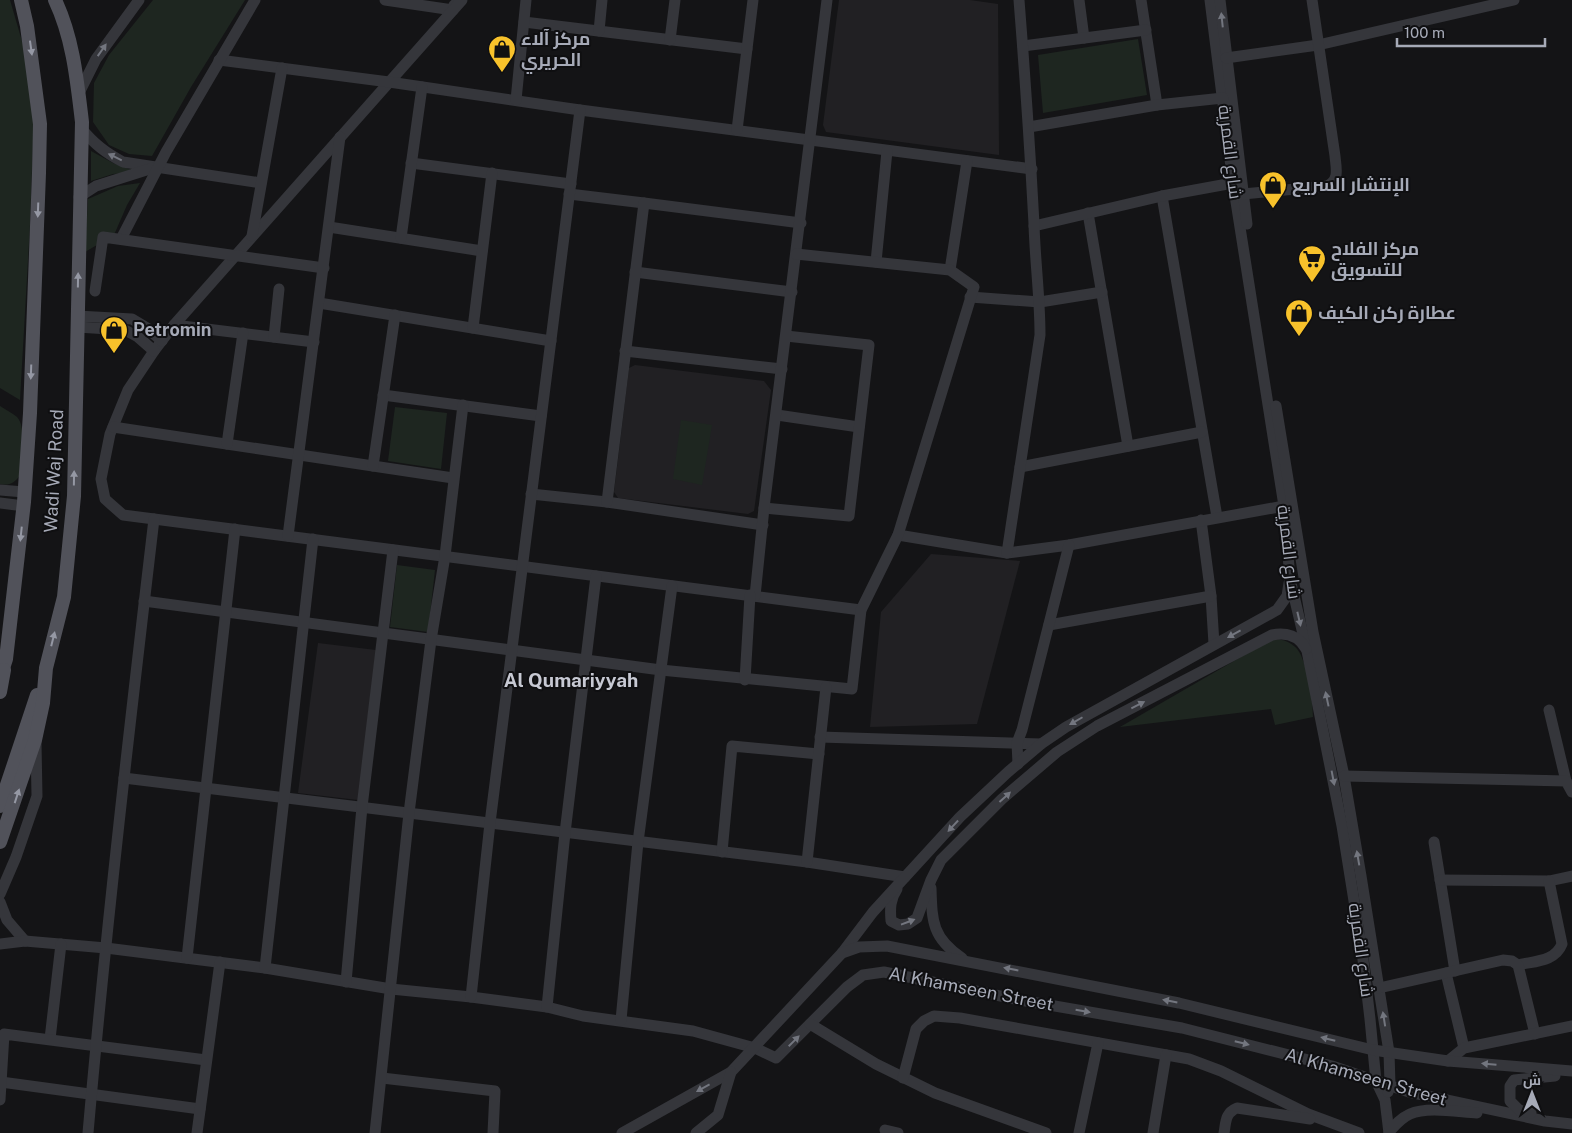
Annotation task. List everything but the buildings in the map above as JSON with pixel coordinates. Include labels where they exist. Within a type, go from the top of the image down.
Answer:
[{"type":"main road","name":"Wadi Waj Road","points":[[0,677],[6,659],[24,499],[31,384],[40,124],[27,26],[21,0]]},
{"type":"main road","name":"Wadi Waj Road","points":[[0,842],[36,740],[46,668],[64,597],[74,496],[81,128],[75,63],[61,11],[55,0]]},
{"type":"main road","points":[[0,692],[6,659]]},
{"type":"main road","points":[[0,806],[46,668]]},
{"type":"street","points":[[78,93],[96,59],[138,0]]},
{"type":"street","points":[[121,239],[158,166],[255,0]]},
{"type":"street","points":[[385,0],[454,5]]},
{"type":"street","points":[[462,0],[454,5],[389,82],[174,325],[154,351],[128,390],[112,427],[102,479],[105,498],[123,515],[861,610]]},
{"type":"street","points":[[516,100],[526,0]]},
{"type":"street","points":[[598,31],[602,0]]},
{"type":"street","points":[[670,40],[676,0]]},
{"type":"street","points":[[737,130],[753,0]]},
{"type":"street","points":[[745,680],[752,596],[777,415],[827,0]]},
{"type":"street","points":[[1007,554],[1040,334],[1040,302],[1020,0]]},
{"type":"street","points":[[1079,0],[1084,38]]},
{"type":"street","points":[[1141,0],[1156,105]]},
{"type":"street","name":"شارع القمرية","points":[[1210,0],[1233,183],[1284,506],[1290,579],[1307,651],[1342,826],[1362,951],[1376,1080],[1385,1100],[1389,1133]]},
{"type":"street","points":[[1220,0],[1243,194],[1258,300],[1311,622],[1344,776],[1389,1052],[1390,1085]]},
{"type":"street","points":[[1243,194],[1327,186],[1333,184],[1336,178],[1335,156],[1312,0]]},
{"type":"street","points":[[1226,58],[1318,45],[1514,0]]},
{"type":"street","points":[[524,22],[747,49]]},
{"type":"street","points":[[1023,46],[1146,30]]},
{"type":"street","points":[[219,60],[422,86],[580,110],[1032,169]]},
{"type":"street","points":[[252,237],[282,68]]},
{"type":"street","points":[[401,238],[422,86]]},
{"type":"street","points":[[1028,126],[1156,105],[1223,98]]},
{"type":"street","points":[[471,997],[490,823],[580,110]]},
{"type":"street","points":[[81,128],[92,142],[106,153],[123,162],[261,183]]},
{"type":"street","points":[[288,536],[340,137]]},
{"type":"street","points":[[876,262],[887,151]]},
{"type":"street","points":[[950,270],[967,161]]},
{"type":"street","points":[[411,163],[492,173],[644,202],[801,223]]},
{"type":"street","points":[[79,197],[96,186],[132,176],[158,166]]},
{"type":"street","points":[[473,328],[492,173]]},
{"type":"street","points":[[1034,226],[1162,196],[1233,183]]},
{"type":"street","points":[[1162,196],[1218,517]]},
{"type":"street","points":[[607,502],[644,202]]},
{"type":"street","points":[[1088,214],[1128,446]]},
{"type":"street","points":[[329,227],[482,251]]},
{"type":"street","points":[[95,291],[103,237],[324,268]]},
{"type":"street","points":[[144,601],[586,661],[745,680],[852,689],[861,610],[898,536],[974,287],[950,270],[796,254]]},
{"type":"street","points":[[635,272],[792,292]]},
{"type":"street","points":[[274,337],[279,289]]},
{"type":"street","points":[[970,297],[1040,302],[1102,292]]},
{"type":"street","points":[[319,304],[551,341]]},
{"type":"street","points":[[373,466],[395,315]]},
{"type":"street","points":[[77,322],[132,319],[147,328],[162,341]]},
{"type":"street","points":[[77,322],[125,330],[138,337],[154,351]]},
{"type":"street","points":[[174,325],[314,342]]},
{"type":"street","points":[[227,444],[242,333]]},
{"type":"street","points":[[764,508],[849,516],[868,345],[786,336]]},
{"type":"street","points":[[625,351],[782,369]]},
{"type":"street","points":[[383,395],[541,416]]},
{"type":"street","points":[[375,1133],[409,813],[445,556],[463,405]]},
{"type":"street","points":[[777,415],[859,427]]},
{"type":"street","points":[[112,427],[453,478]]},
{"type":"street","points":[[1020,466],[1202,432]]},
{"type":"street","points":[[0,490],[24,499]]},
{"type":"street","points":[[531,494],[607,502],[763,524]]},
{"type":"street","points":[[0,503],[24,499]]},
{"type":"street","points":[[898,536],[1007,554],[1069,545],[1284,506]]},
{"type":"street","points":[[88,1133],[95,1046],[154,519]]},
{"type":"street","points":[[1201,520],[1211,596],[1214,644]]},
{"type":"street","points":[[187,958],[235,529]]},
{"type":"street","points":[[265,968],[313,539]]},
{"type":"street","points":[[1018,764],[1017,743],[1022,730],[1069,545]]},
{"type":"street","points":[[346,982],[362,807],[393,550]]},
{"type":"street","points":[[547,1007],[565,833],[596,576]]},
{"type":"street","points":[[622,1133],[731,1072],[842,953],[873,912],[904,877],[960,818],[1041,744],[1066,727],[1277,610],[1287,596],[1290,579]]},
{"type":"street","points":[[621,1020],[638,842],[672,586]]},
{"type":"street","points":[[1049,624],[1211,596]]},
{"type":"street","points":[[904,877],[894,894],[890,910],[891,921],[899,925],[908,924],[917,918],[931,880],[941,860],[1002,799],[1057,752],[1098,726],[1272,635],[1280,633],[1290,636],[1302,642],[1307,651]]},
{"type":"street","points":[[807,862],[826,687]]},
{"type":"street","points":[[1549,710],[1566,780],[1572,792]]},
{"type":"street","points":[[820,737],[1041,744]]},
{"type":"street","points":[[0,894],[16,858],[37,796],[36,740]]},
{"type":"street","points":[[722,852],[732,746],[819,754]]},
{"type":"street","points":[[1344,776],[1566,780]]},
{"type":"street","points":[[124,778],[807,862],[904,877]]},
{"type":"street","points":[[1434,842],[1450,972],[1464,1048]]},
{"type":"street","points":[[1440,880],[1549,881],[1572,876]]},
{"type":"street","points":[[931,880],[933,918],[938,933],[947,948],[966,960]]},
{"type":"street","points":[[1518,965],[1552,957],[1559,951],[1562,944],[1549,881]]},
{"type":"street","points":[[0,902],[7,920],[25,941]]},
{"type":"street","points":[[0,944],[25,941],[106,948],[265,968],[391,989],[547,1007],[583,1016],[693,1031],[755,1048]]},
{"type":"street","points":[[50,1040],[61,944]]},
{"type":"street","name":"Al Khamseen Street","points":[[842,953],[866,946],[887,946],[1179,1003],[1373,1050],[1448,1061],[1572,1073]]},
{"type":"street","points":[[1379,988],[1503,960],[1512,961],[1518,965],[1535,1034]]},
{"type":"street","points":[[198,1133],[220,962]]},
{"type":"street","name":"Al Khamseen Street","points":[[755,1048],[776,1058],[847,987],[863,975],[884,972],[1020,1000],[1182,1028],[1332,1066],[1409,1092],[1545,1121],[1572,1124]]},
{"type":"street","points":[[903,1078],[916,1029],[924,1021],[934,1016],[960,1018],[1189,1059],[1220,1071],[1308,1114],[1359,1133]]},
{"type":"street","points":[[810,1024],[876,1064],[935,1093],[1046,1133]]},
{"type":"street","points":[[1448,1061],[1464,1048],[1572,1026],[1572,1031]]},
{"type":"street","points":[[0,1100],[4,1034],[206,1060]]},
{"type":"street","points":[[1079,1133],[1098,1043]]},
{"type":"street","points":[[1154,1133],[1166,1055]]},
{"type":"street","points":[[696,1133],[718,1116],[731,1072]]},
{"type":"street","points":[[1572,1073],[1514,1080],[1510,1086],[1509,1094],[1510,1101],[1520,1110],[1572,1124]]},
{"type":"street","points":[[382,1078],[495,1091],[493,1133]]},
{"type":"street","points":[[1,1082],[200,1109]]},
{"type":"street","name":"شارع القمرية","points":[[1385,1100],[1390,1085]]},
{"type":"street","points":[[1224,1133],[1227,1114],[1237,1108],[1329,1122]]},
{"type":"street","points":[[1389,1133],[1399,1121],[1410,1113],[1426,1110],[1510,1114]]},
{"type":"street","points":[[885,1130],[898,1133]]},
{"type":"shaded area","points":[[0,0],[10,0],[24,48],[34,114],[20,400],[0,388]]},
{"type":"shaded area","points":[[153,0],[245,0],[191,87],[152,156],[129,154],[109,145],[93,122],[94,83],[109,55]]},
{"type":"shaded area","points":[[839,0],[970,0],[998,4],[999,155],[826,132],[823,125]]},
{"type":"shaded area","points":[[1138,39],[1147,95],[1043,113],[1038,55]]},
{"type":"shaded area","points":[[91,151],[113,163],[137,172],[113,174],[91,181]]},
{"type":"shaded area","points":[[140,183],[127,205],[114,235],[85,252],[88,199],[118,186]]},
{"type":"shaded area","points":[[635,365],[764,381],[771,390],[754,511],[748,514],[618,498],[614,492],[629,368]]},
{"type":"shaded area","points":[[0,406],[17,417],[23,436],[20,475],[14,482],[6,485],[0,484]]},
{"type":"shaded area","points":[[395,407],[447,413],[441,469],[388,461]]},
{"type":"shaded area","points":[[681,420],[712,425],[702,485],[673,479]]},
{"type":"shaded area","points":[[931,554],[1020,561],[977,724],[870,727],[881,612]]},
{"type":"shaded area","points":[[397,565],[435,570],[428,632],[390,627]]},
{"type":"shaded area","points":[[1272,639],[1286,641],[1299,651],[1306,668],[1313,717],[1275,725],[1271,709],[1120,727]]},
{"type":"shaded area","points":[[318,643],[376,650],[358,800],[298,793]]},
{"type":"place","name":"مركز آلاء الحريري","points":[[502,73]]},
{"type":"place","name":"الإنتشار السريع","points":[[1273,209]]},
{"type":"place","name":"مركز الفلاح للتسويق","points":[[1312,283]]},
{"type":"place","name":"عطارة ركن الكيف","points":[[1299,337]]},
{"type":"place","name":"Petromin","points":[[114,354]]},
{"type":"district","name":"Al Qumariyyah","points":[[571,680]]}]
